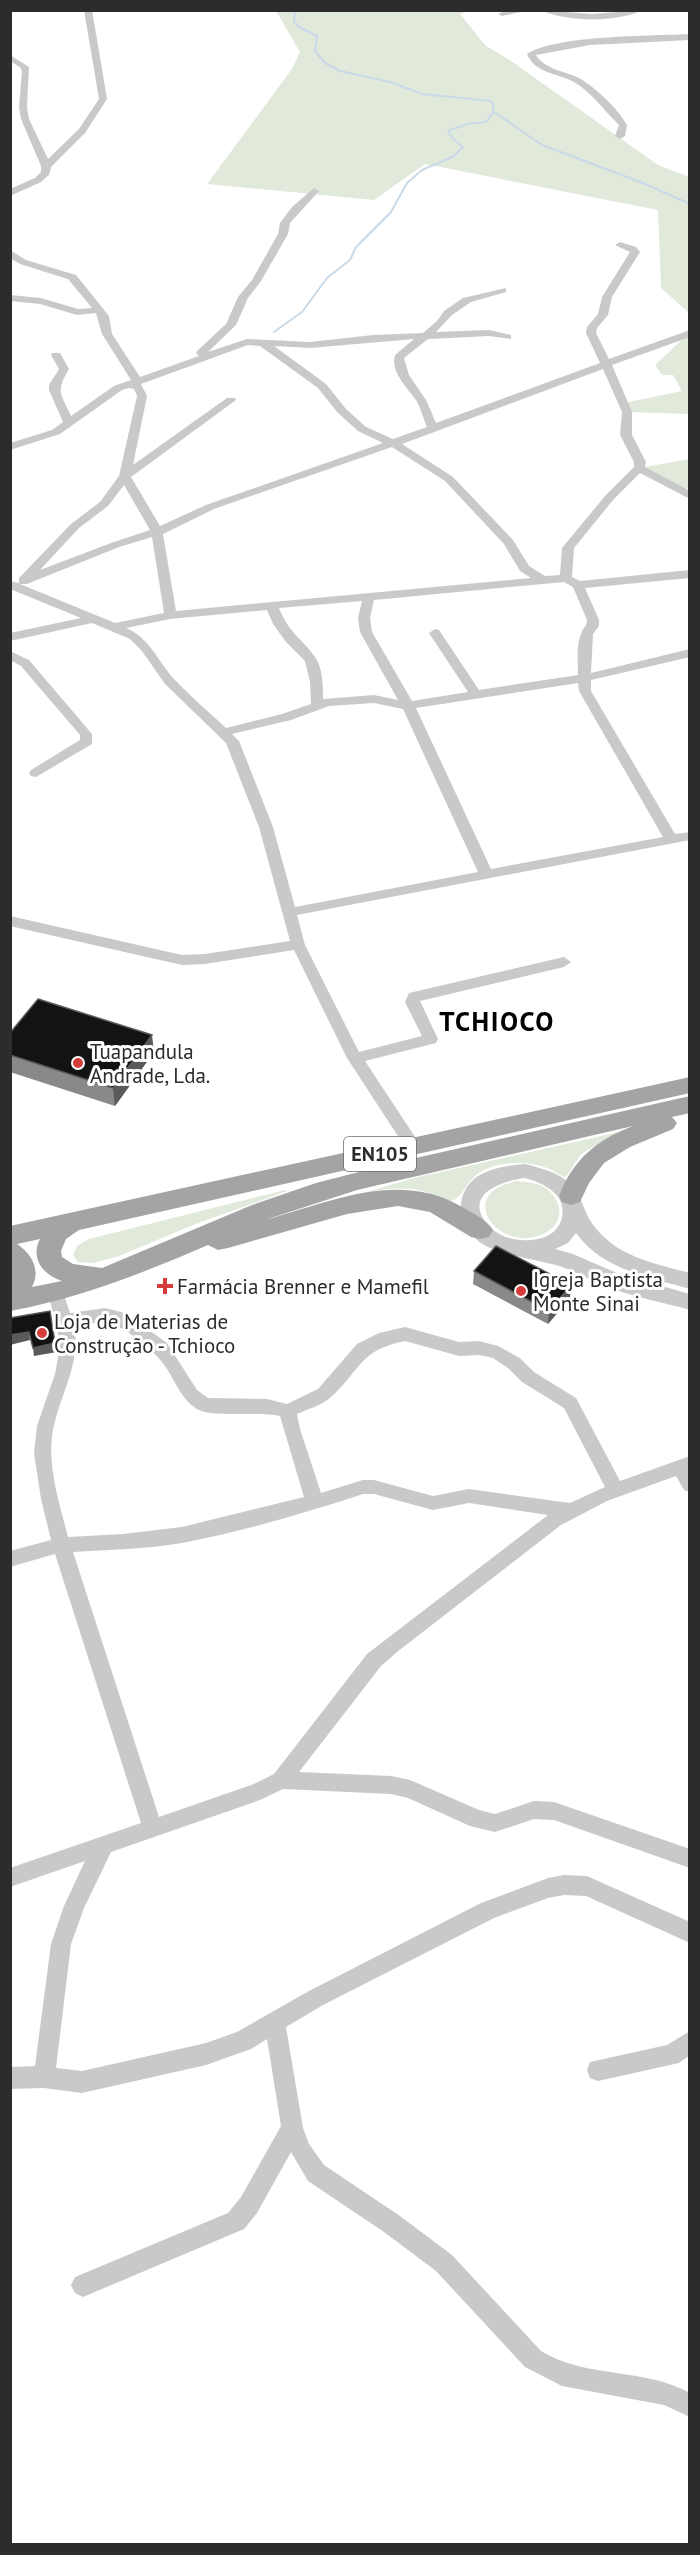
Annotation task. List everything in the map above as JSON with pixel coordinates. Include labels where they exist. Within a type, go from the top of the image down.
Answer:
[{"type":"main road","name":"EN105","points":[[10,1236],[690,1085]]},
{"type":"main road","name":"EN105","points":[[10,1301],[56,1294],[108,1278],[256,1213],[319,1192],[690,1104]]},
{"type":"main road","points":[[573,1205],[583,1168],[603,1150],[639,1133],[690,1114]]},
{"type":"main road","points":[[174,1250],[250,1235],[372,1198],[411,1198],[430,1202],[445,1208],[480,1230]]},
{"type":"main road","points":[[71,1222],[59,1228],[51,1237],[49,1253],[52,1261],[59,1269],[69,1273],[108,1278]]},
{"type":"main road","points":[[10,1251],[24,1268],[25,1276],[21,1287],[10,1296]]},
{"type":"street","points":[[46,166],[82,131],[104,99],[94,56],[88,10]]},
{"type":"street","points":[[502,14],[526,10]]},
{"type":"street","points":[[545,10],[584,17],[609,16],[637,11],[643,20]]},
{"type":"street","points":[[649,29],[655,38]]},
{"type":"street","points":[[620,136],[623,125],[620,120],[581,83],[549,70],[530,57],[536,53],[584,44],[690,37]]},
{"type":"street","points":[[10,57],[25,67],[23,107],[25,119],[46,166],[46,173],[38,180],[10,192]]},
{"type":"street","points":[[193,359],[231,325],[243,297],[256,280],[283,234],[285,223],[295,209],[314,191]]},
{"type":"street","points":[[566,578],[568,548],[609,498],[639,468],[640,462],[626,435],[627,412],[622,396],[591,333],[592,327],[603,315],[607,297],[635,252],[629,247],[620,245]]},
{"type":"street","points":[[10,253],[30,265],[67,274],[106,322],[107,334],[142,396],[125,476],[157,532],[170,615]]},
{"type":"street","points":[[433,428],[421,400],[405,382],[399,366],[399,357],[441,323],[448,313],[467,300],[502,290]]},
{"type":"street","points":[[10,298],[41,301],[77,312],[98,310]]},
{"type":"street","points":[[10,447],[48,435],[69,424],[118,388],[135,384],[193,359],[238,344],[260,341],[310,345],[373,338],[489,333],[507,337]]},
{"type":"street","points":[[15,586],[115,545],[157,532],[210,507],[393,443],[690,333]]},
{"type":"street","points":[[260,341],[321,386],[362,429],[393,443],[449,479],[509,542],[524,568],[542,580]]},
{"type":"street","points":[[56,355],[64,369],[54,385],[54,390],[69,424]]},
{"type":"street","points":[[15,586],[75,526],[104,504],[125,476],[231,400]]},
{"type":"street","points":[[639,468],[690,496]]},
{"type":"street","points":[[115,627],[170,615],[542,580],[566,578],[578,585],[690,574]]},
{"type":"street","points":[[578,585],[593,620],[593,626],[587,633],[584,652],[585,691],[671,839]]},
{"type":"street","points":[[15,586],[134,636],[146,648],[169,681],[232,741],[266,827],[298,945],[355,1058],[413,1146]]},
{"type":"street","points":[[369,596],[364,625],[408,706],[486,874]]},
{"type":"street","points":[[272,607],[279,624],[290,639],[311,660],[316,682],[317,704]]},
{"type":"street","points":[[10,638],[94,619]]},
{"type":"street","points":[[435,633],[476,694]]},
{"type":"street","points":[[225,732],[286,717],[327,702],[374,699],[408,706],[585,678],[690,653]]},
{"type":"street","points":[[10,656],[24,663],[86,734],[87,741],[79,748],[36,773]]},
{"type":"street","points":[[290,912],[690,836]]},
{"type":"street","points":[[10,921],[182,960],[205,959],[298,945]]},
{"type":"street","points":[[355,1058],[430,1039],[412,1002],[414,997],[564,962]]},
{"type":"street","points":[[690,1281],[626,1264],[595,1242],[560,1184],[535,1172],[516,1170],[497,1174],[476,1189],[470,1202],[471,1217],[480,1230],[494,1240],[512,1247],[566,1260],[614,1281],[690,1302]]},
{"type":"street","points":[[512,1247],[534,1247],[554,1241],[568,1229],[573,1205]]},
{"type":"street","points":[[56,1294],[64,1320],[68,1347],[44,1434],[43,1451],[60,1545],[153,1828]]},
{"type":"street","points":[[64,1320],[105,1315],[119,1318],[161,1348],[191,1395],[204,1406],[267,1406],[288,1412],[324,1394],[363,1348],[385,1338],[405,1334],[459,1349],[480,1348],[498,1353],[528,1377],[570,1403],[616,1490]]},
{"type":"street","points":[[288,1412],[291,1429],[315,1502]]},
{"type":"street","points":[[10,1878],[260,1791],[281,1780],[374,1659],[555,1520],[570,1510],[616,1490],[685,1465],[690,1485]]},
{"type":"street","points":[[10,1559],[60,1545],[123,1542],[182,1535],[315,1502],[353,1488],[374,1487],[433,1503],[469,1496],[570,1510]]},
{"type":"street","points":[[281,1780],[391,1785],[410,1789],[477,1819],[495,1823],[534,1810],[554,1811],[690,1859]]},
{"type":"street","points":[[44,2077],[65,1928],[104,1845]]},
{"type":"street","points":[[10,2078],[44,2077],[82,2082],[206,2054],[243,2041],[316,1998],[488,1910],[548,1888],[564,1885],[587,1886],[690,1933]]},
{"type":"street","points":[[275,2024],[292,2128],[301,2151],[316,2173],[392,2224],[444,2263],[533,2359],[545,2368],[564,2376],[667,2393],[690,2405]]},
{"type":"street","points":[[598,2070],[671,2055],[690,2042]]},
{"type":"street","points":[[83,2285],[236,2221],[249,2205],[292,2128]]},
{"type":"shaded area","points":[[276,11],[469,11],[460,14],[485,45],[658,165],[689,177],[689,313],[661,288],[658,210],[425,164],[374,200],[207,184],[292,69],[300,52]]},
{"type":"shaded area","points":[[689,333],[689,414],[627,412],[624,403],[682,391],[673,375],[662,375],[655,365]]},
{"type":"shaded area","points":[[689,459],[689,488],[680,491],[639,468]]},
{"type":"shaded area","points":[[619,1132],[581,1154],[566,1177],[541,1166],[511,1163],[482,1171],[474,1177],[459,1197],[452,1201],[412,1189],[363,1193],[414,1178]]},
{"type":"shaded area","points":[[517,1181],[540,1185],[557,1200],[558,1220],[547,1232],[530,1238],[514,1237],[501,1231],[490,1221],[485,1210],[487,1198],[497,1188]]},
{"type":"shaded area","points":[[287,1191],[193,1225],[119,1256],[93,1263],[78,1262],[73,1255],[77,1246],[89,1239]]},
{"type":"shaded area","points":[[363,1193],[289,1215],[334,1201]]},
{"type":"building","name":"Tuapandula Andrade, Lda.","points":[[38,999],[152,1035],[113,1088],[10,1055],[10,1033]]},
{"type":"building","points":[[496,1246],[571,1285],[549,1311],[474,1271]]},
{"type":"building","points":[[50,1311],[55,1343],[33,1348],[29,1332],[10,1335],[10,1318]]},
{"type":"waterway","points":[[274,332],[302,312],[327,278],[350,260],[356,247],[391,212],[407,183],[422,170],[454,156],[463,147],[452,138],[448,131],[467,124],[486,122],[494,109],[491,101],[422,94],[390,82],[340,71],[325,63],[315,51],[317,36],[299,27],[294,21],[295,10]]},
{"type":"waterway","points":[[494,112],[542,145],[643,183],[690,204]]},
{"type":"place","name":"Tuapandula Andrade, Lda.","points":[[78,1063]]},
{"type":"place","name":"Farmácia Brenner e Mamefil","points":[[165,1286]]},
{"type":"place","name":"Igreja Baptista Monte Sinai","points":[[521,1291]]},
{"type":"place","name":"Loja de Materias de Construção - Tchioco","points":[[42,1333]]},
{"type":"district","name":"TCHIOCO","points":[[497,1021]]}]
